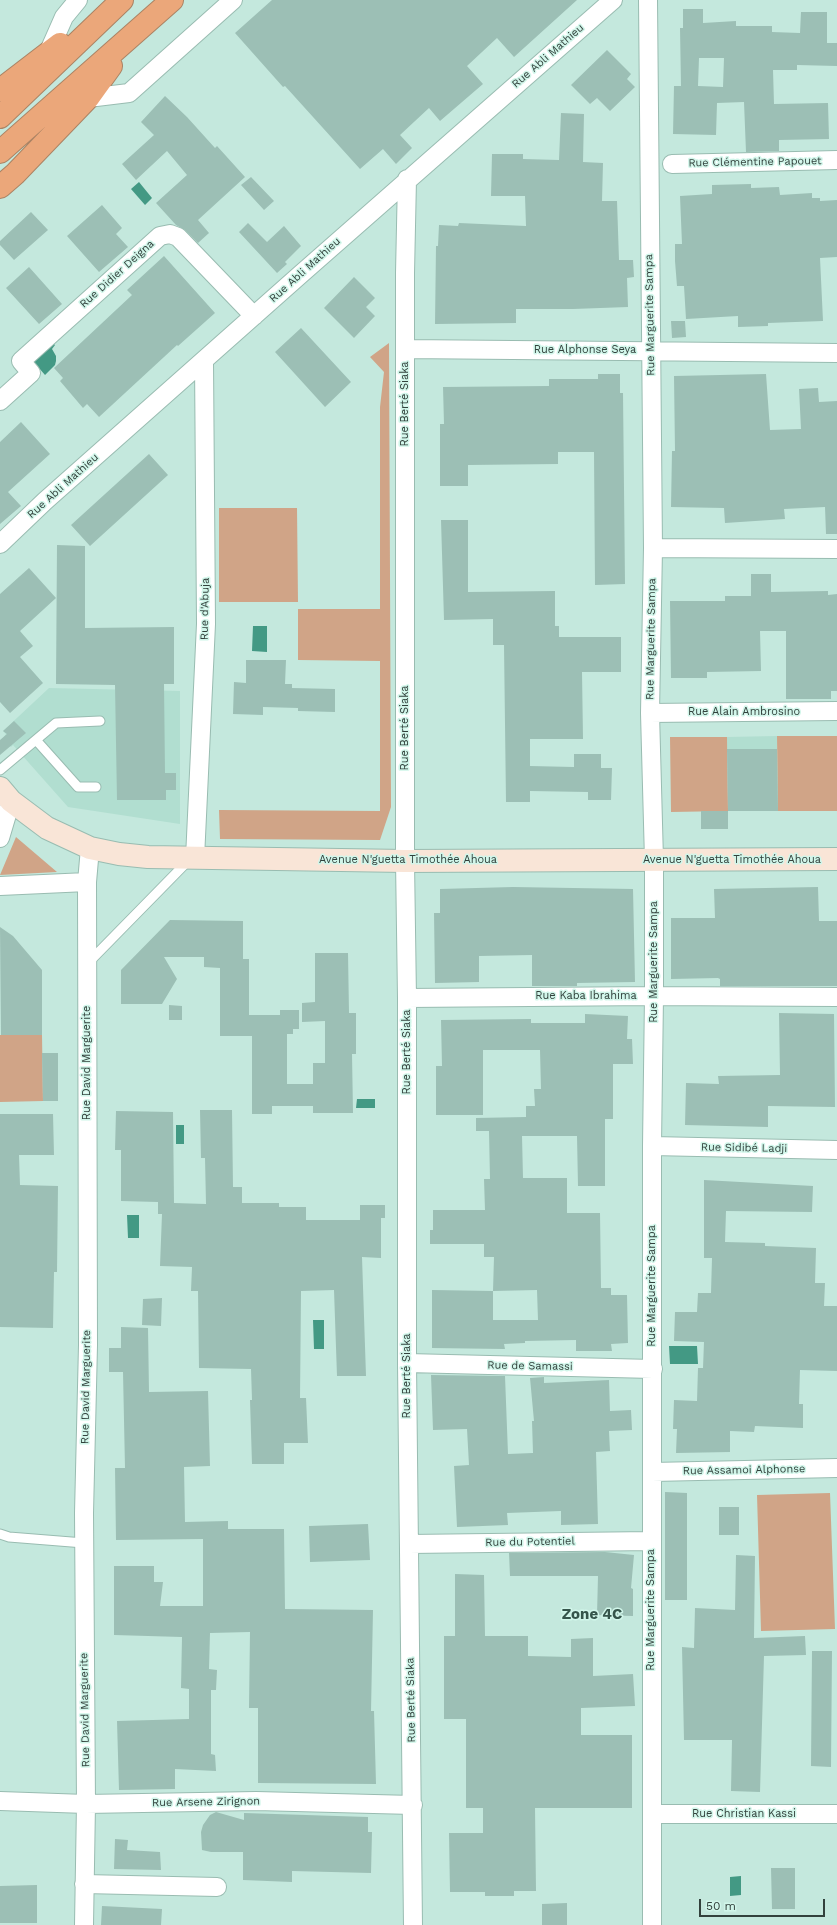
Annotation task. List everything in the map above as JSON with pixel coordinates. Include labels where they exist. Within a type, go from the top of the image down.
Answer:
[{"type":"highway","points":[[0,117],[122,0]]},
{"type":"highway","points":[[0,152],[172,0]]},
{"type":"highway","points":[[0,90],[49,51],[105,16]]},
{"type":"highway","points":[[0,187],[15,174],[88,98],[128,40]]},
{"type":"street","points":[[49,51],[64,17],[78,0]]},
{"type":"street","points":[[88,98],[129,93],[232,0]]},
{"type":"street","name":"Rue Abli Mathieu","points":[[0,544],[45,501],[407,179],[613,0]]},
{"type":"street","name":"Rue Marguerite Sampa","points":[[648,0],[653,548],[650,712],[654,860],[652,1146],[652,1925]]},
{"type":"street","name":"Rue Clémentine Papouet","points":[[672,164],[837,160]]},
{"type":"street","name":"Rue Berté Siaka","points":[[407,179],[405,348],[405,861],[407,998],[407,1364],[413,1925]]},
{"type":"street","name":"Rue Didier Deigna","points":[[0,401],[30,373],[21,361],[160,236],[170,234],[178,237],[254,316]]},
{"type":"street","name":"Rue Alphonse Seya","points":[[405,348],[837,353]]},
{"type":"street","name":"Rue d'Abuja","points":[[193,858],[206,624],[204,360]]},
{"type":"street","points":[[653,548],[837,549]]},
{"type":"street","name":"Rue Alain Ambrosino","points":[[650,712],[837,711]]},
{"type":"street","points":[[0,838],[6,794]]},
{"type":"street","name":"Avenue N'guetta Timothée Ahoua","points":[[6,794],[47,828],[90,848],[119,854],[148,857],[405,861],[837,859]]},
{"type":"street","name":"Rue David Marguerite","points":[[84,1925],[86,1804],[84,1543],[88,1345],[87,882],[90,848]]},
{"type":"street","points":[[0,886],[87,882]]},
{"type":"street","name":"Rue Kaba Ibrahima","points":[[407,998],[654,996],[837,997]]},
{"type":"street","name":"Rue Sidibé Ladji","points":[[652,1146],[837,1150]]},
{"type":"street","name":"Rue de Samassi","points":[[407,1364],[653,1369]]},
{"type":"street","name":"Rue Assamoi Alphonse","points":[[652,1472],[837,1468]]},
{"type":"street","name":"Rue du Potentiel","points":[[409,1544],[652,1541]]},
{"type":"street","name":"Rue Arsene Zirignon","points":[[0,1801],[86,1804],[256,1801],[412,1805]]},
{"type":"street","name":"Rue Christian Kassi","points":[[652,1814],[837,1814]]},
{"type":"street","points":[[84,1884],[217,1887]]},
{"type":"lane","points":[[0,770],[56,722],[100,721]]},
{"type":"lane","points":[[36,740],[78,787],[96,787]]},
{"type":"lane","points":[[87,964],[193,858]]},
{"type":"lane","points":[[0,1534],[24,1539],[84,1543]]},
{"type":"shaded area","points":[[139,182],[152,198],[145,205],[131,189]]},
{"type":"shaded area","points":[[52,342],[55,345],[52,349],[56,356],[56,361],[55,365],[45,375],[32,360]]},
{"type":"shaded area","points":[[389,343],[391,807],[380,840],[220,839],[219,810],[380,811],[380,661],[298,660],[298,609],[380,609],[380,407],[384,372],[370,357]]},
{"type":"shaded area","points":[[219,508],[297,508],[298,602],[219,602]]},
{"type":"shaded area","points":[[253,626],[267,626],[267,652],[252,651]]},
{"type":"shaded area","points":[[49,688],[180,691],[180,824],[68,807],[13,745],[11,747],[3,738],[6,734],[3,731]]},
{"type":"shaded area","points":[[777,736],[778,811],[728,811],[727,737]]},
{"type":"shaded area","points":[[777,736],[837,736],[837,811],[778,811]]},
{"type":"shaded area","points":[[670,737],[727,737],[728,811],[671,812]]},
{"type":"shaded area","points":[[16,837],[57,872],[0,875]]},
{"type":"shaded area","points":[[0,1035],[42,1035],[43,1101],[0,1102]]},
{"type":"shaded area","points":[[357,1099],[375,1099],[375,1108],[356,1108]]},
{"type":"shaded area","points":[[176,1125],[184,1125],[184,1144],[176,1144]]},
{"type":"shaded area","points":[[127,1215],[139,1215],[139,1238],[128,1238]]},
{"type":"shaded area","points":[[313,1320],[324,1320],[324,1349],[314,1349]]},
{"type":"shaded area","points":[[669,1346],[697,1346],[698,1364],[670,1364]]},
{"type":"shaded area","points":[[830,1493],[835,1629],[761,1631],[757,1495]]},
{"type":"shaded area","points":[[741,1876],[741,1895],[730,1896],[730,1877]]},
{"type":"building","points":[[272,0],[577,0],[514,57],[497,38],[467,66],[483,84],[440,121],[429,108],[400,135],[412,148],[396,164],[383,149],[360,169],[285,86],[283,87],[235,33]]},
{"type":"building","points":[[683,9],[703,9],[703,23],[736,21],[736,26],[772,26],[772,32],[800,33],[801,12],[827,12],[827,43],[837,43],[837,66],[797,65],[797,70],[773,70],[774,104],[828,103],[829,139],[779,140],[779,151],[746,152],[744,102],[717,103],[716,135],[673,134],[674,86],[681,86],[680,28],[683,28]],"holes":[[[699,58],[724,58],[723,87],[698,86]]]},
{"type":"building","points":[[607,50],[631,74],[627,79],[635,87],[610,111],[597,98],[590,104],[571,85]]},
{"type":"building","points":[[165,96],[187,117],[215,148],[217,146],[245,177],[198,220],[209,233],[198,243],[185,230],[176,225],[156,203],[187,175],[167,151],[136,180],[122,164],[154,135],[141,122]]},
{"type":"building","points":[[561,113],[584,114],[583,162],[603,163],[602,201],[617,201],[619,260],[633,260],[634,277],[627,278],[628,307],[516,309],[516,323],[435,324],[436,246],[438,246],[439,225],[458,226],[459,223],[526,226],[525,196],[491,196],[492,154],[523,154],[523,159],[559,160]]},
{"type":"building","points":[[251,177],[274,201],[264,210],[241,185]]},
{"type":"building","points":[[751,184],[751,188],[779,187],[780,195],[812,193],[812,198],[820,198],[820,201],[837,200],[837,257],[820,258],[823,321],[768,323],[768,326],[738,327],[738,316],[686,319],[684,286],[677,286],[675,261],[675,244],[682,244],[680,196],[712,194],[712,185]]},
{"type":"building","points":[[102,205],[122,228],[116,234],[128,247],[99,272],[67,236]]},
{"type":"building","points":[[31,212],[48,230],[14,260],[0,245],[0,241]]},
{"type":"building","points":[[248,223],[267,242],[284,226],[301,246],[285,262],[287,264],[277,273],[239,232]]},
{"type":"building","points":[[164,256],[215,313],[178,346],[177,345],[99,417],[87,404],[83,408],[60,381],[63,378],[54,368],[132,295],[127,290]]},
{"type":"building","points":[[29,267],[62,304],[39,324],[6,288]]},
{"type":"building","points":[[354,277],[375,298],[366,307],[375,316],[354,338],[324,308]]},
{"type":"building","points":[[671,321],[685,321],[686,337],[672,338]]},
{"type":"building","points":[[301,328],[351,382],[325,407],[275,352]]},
{"type":"building","points":[[598,374],[620,374],[620,393],[623,393],[625,584],[595,585],[594,452],[558,452],[558,464],[468,465],[468,486],[440,486],[440,424],[444,424],[443,387],[549,386],[549,379],[598,379]]},
{"type":"building","points":[[766,374],[770,430],[801,429],[799,389],[818,388],[819,402],[837,401],[837,534],[826,534],[825,507],[784,509],[785,519],[725,523],[724,508],[671,507],[672,451],[675,451],[674,376]]},
{"type":"building","points":[[21,422],[50,454],[8,492],[21,506],[0,524],[0,442]]},
{"type":"building","points":[[149,454],[168,475],[90,546],[71,525]]},
{"type":"building","points":[[441,520],[468,520],[468,592],[555,591],[555,626],[559,626],[559,637],[621,637],[621,672],[582,672],[583,739],[530,739],[530,766],[574,767],[574,754],[601,754],[601,768],[612,768],[611,800],[588,800],[588,792],[530,791],[530,802],[506,802],[504,645],[493,645],[493,619],[444,620]]},
{"type":"building","points":[[57,545],[85,546],[85,628],[174,627],[174,684],[164,684],[165,773],[176,773],[176,790],[166,790],[166,800],[117,800],[115,685],[56,684]]},
{"type":"building","points":[[29,568],[56,598],[20,631],[33,646],[20,657],[43,683],[10,713],[0,702],[0,594]]},
{"type":"building","points":[[751,574],[771,574],[771,592],[828,591],[828,595],[837,594],[837,691],[831,691],[831,699],[786,699],[786,631],[760,631],[761,671],[707,672],[707,678],[671,678],[670,601],[725,601],[725,596],[751,596]]},
{"type":"building","points":[[246,660],[286,660],[285,684],[292,684],[292,688],[335,689],[335,712],[298,711],[298,708],[263,707],[263,715],[233,714],[234,682],[246,683]]},
{"type":"building","points":[[14,721],[26,733],[0,755],[0,740],[7,734],[3,731]]},
{"type":"building","points":[[727,749],[777,749],[778,811],[728,811]]},
{"type":"building","points":[[701,811],[728,811],[728,829],[701,829]]},
{"type":"building","points":[[513,887],[633,889],[635,982],[577,983],[577,986],[532,986],[532,955],[479,956],[479,982],[435,983],[434,913],[440,913],[440,889]]},
{"type":"building","points":[[818,887],[819,921],[837,921],[837,986],[720,986],[720,979],[718,978],[671,979],[671,918],[715,918],[714,889]]},
{"type":"building","points":[[170,920],[243,921],[243,959],[249,959],[249,1015],[280,1015],[280,1010],[299,1010],[299,1029],[293,1029],[293,1034],[287,1034],[287,1084],[313,1084],[313,1063],[325,1063],[325,1021],[302,1022],[302,1003],[315,1002],[315,953],[348,953],[349,1013],[356,1013],[356,1054],[352,1054],[353,1113],[313,1113],[313,1106],[272,1106],[272,1114],[252,1114],[252,1036],[220,1036],[220,968],[204,967],[204,957],[164,957],[177,979],[162,1004],[121,1004],[121,970]]},
{"type":"building","points":[[0,927],[13,936],[42,970],[42,1035],[1,1035]]},
{"type":"building","points":[[169,1005],[182,1006],[182,1020],[169,1020]]},
{"type":"building","points":[[779,1013],[834,1014],[835,1107],[768,1106],[768,1127],[685,1125],[686,1083],[719,1084],[718,1076],[780,1075]]},
{"type":"building","points":[[585,1014],[628,1016],[627,1039],[632,1039],[633,1064],[613,1064],[613,1119],[605,1119],[605,1186],[578,1186],[577,1136],[522,1136],[523,1178],[567,1178],[567,1213],[600,1213],[601,1288],[611,1288],[611,1295],[627,1295],[628,1343],[611,1344],[612,1351],[576,1351],[576,1340],[525,1341],[525,1343],[504,1344],[505,1349],[432,1348],[432,1290],[493,1291],[494,1257],[484,1257],[484,1244],[430,1244],[430,1230],[433,1230],[433,1210],[485,1210],[484,1179],[490,1179],[489,1131],[476,1131],[476,1118],[526,1117],[526,1106],[535,1106],[534,1089],[541,1089],[540,1050],[483,1050],[483,1115],[436,1115],[436,1066],[442,1066],[441,1020],[531,1019],[531,1023],[585,1023]],"holes":[[[537,1290],[538,1320],[493,1320],[493,1291]]]},
{"type":"building","points":[[42,1053],[58,1053],[58,1101],[43,1101]]},
{"type":"building","points":[[200,1110],[232,1110],[233,1187],[242,1187],[242,1203],[279,1203],[279,1207],[306,1207],[306,1220],[360,1220],[360,1205],[385,1205],[385,1218],[381,1218],[381,1258],[362,1257],[366,1376],[337,1376],[334,1290],[301,1291],[300,1398],[306,1398],[308,1443],[284,1443],[284,1464],[252,1464],[250,1400],[252,1400],[251,1369],[199,1368],[198,1291],[191,1291],[192,1267],[160,1266],[162,1214],[158,1214],[158,1202],[121,1201],[121,1150],[115,1150],[116,1111],[173,1112],[174,1203],[206,1204],[205,1158],[201,1158]]},
{"type":"building","points":[[0,1114],[53,1114],[54,1155],[19,1155],[20,1185],[58,1186],[57,1272],[54,1272],[53,1328],[0,1327]]},
{"type":"building","points":[[704,1180],[813,1186],[812,1212],[726,1211],[725,1242],[765,1243],[765,1246],[816,1248],[815,1283],[825,1283],[824,1306],[837,1306],[837,1371],[800,1370],[799,1404],[803,1404],[803,1428],[755,1426],[754,1432],[730,1431],[730,1452],[676,1453],[677,1429],[673,1429],[674,1400],[697,1401],[698,1368],[703,1368],[704,1342],[674,1341],[675,1312],[697,1312],[698,1293],[711,1293],[712,1258],[704,1258]]},
{"type":"building","points":[[162,1298],[161,1326],[142,1325],[143,1299]]},
{"type":"building","points":[[121,1327],[148,1328],[149,1392],[208,1391],[210,1466],[184,1467],[185,1522],[228,1521],[228,1529],[284,1529],[285,1609],[373,1610],[371,1711],[374,1711],[376,1784],[258,1783],[258,1708],[249,1708],[250,1632],[210,1633],[209,1669],[217,1670],[216,1690],[211,1690],[211,1754],[215,1755],[216,1771],[175,1769],[175,1789],[119,1790],[117,1721],[189,1719],[189,1689],[181,1688],[182,1637],[114,1635],[114,1566],[154,1566],[154,1582],[163,1582],[160,1606],[203,1606],[203,1539],[116,1540],[115,1468],[125,1468],[123,1372],[109,1372],[109,1348],[121,1348]]},
{"type":"building","points":[[431,1375],[505,1376],[508,1454],[533,1453],[532,1421],[534,1421],[530,1378],[544,1377],[544,1383],[609,1380],[610,1411],[631,1410],[632,1430],[609,1431],[610,1451],[596,1452],[598,1524],[561,1525],[561,1511],[507,1513],[508,1525],[457,1527],[454,1466],[469,1465],[467,1429],[433,1430]]},
{"type":"building","points":[[665,1492],[687,1493],[687,1600],[665,1600]]},
{"type":"building","points":[[719,1507],[739,1507],[739,1535],[719,1535]]},
{"type":"building","points":[[368,1524],[370,1560],[310,1562],[309,1526]]},
{"type":"building","points":[[605,1552],[634,1555],[631,1588],[633,1589],[633,1616],[597,1615],[598,1576],[510,1576],[509,1553]]},
{"type":"building","points":[[736,1555],[755,1556],[754,1638],[805,1636],[806,1655],[764,1656],[760,1792],[731,1791],[732,1740],[684,1740],[682,1647],[694,1648],[695,1608],[735,1610]]},
{"type":"building","points":[[455,1574],[484,1575],[485,1636],[528,1636],[528,1656],[571,1657],[571,1639],[593,1638],[593,1676],[633,1674],[635,1706],[581,1708],[581,1735],[632,1735],[632,1808],[535,1808],[536,1891],[514,1891],[514,1896],[485,1896],[485,1892],[450,1892],[449,1833],[483,1833],[483,1808],[466,1808],[466,1719],[444,1719],[444,1636],[455,1636]]},
{"type":"building","points":[[812,1651],[832,1651],[831,1767],[811,1766]]},
{"type":"building","points":[[216,1812],[244,1820],[244,1813],[368,1817],[368,1832],[372,1832],[371,1873],[292,1871],[292,1882],[243,1880],[243,1852],[211,1852],[202,1850],[201,1832],[203,1825],[210,1815]]},
{"type":"building","points":[[115,1839],[128,1840],[127,1850],[160,1852],[161,1870],[114,1869]]},
{"type":"building","points":[[771,1868],[795,1868],[795,1909],[772,1909]]},
{"type":"building","points":[[37,1885],[37,1923],[0,1923],[0,1886]]},
{"type":"building","points":[[567,1903],[567,1925],[542,1925],[542,1904]]},
{"type":"building","points":[[102,1906],[162,1909],[161,1925],[101,1925]]},
{"type":"district","name":"Zone 4C","points":[[592,1615]]}]
